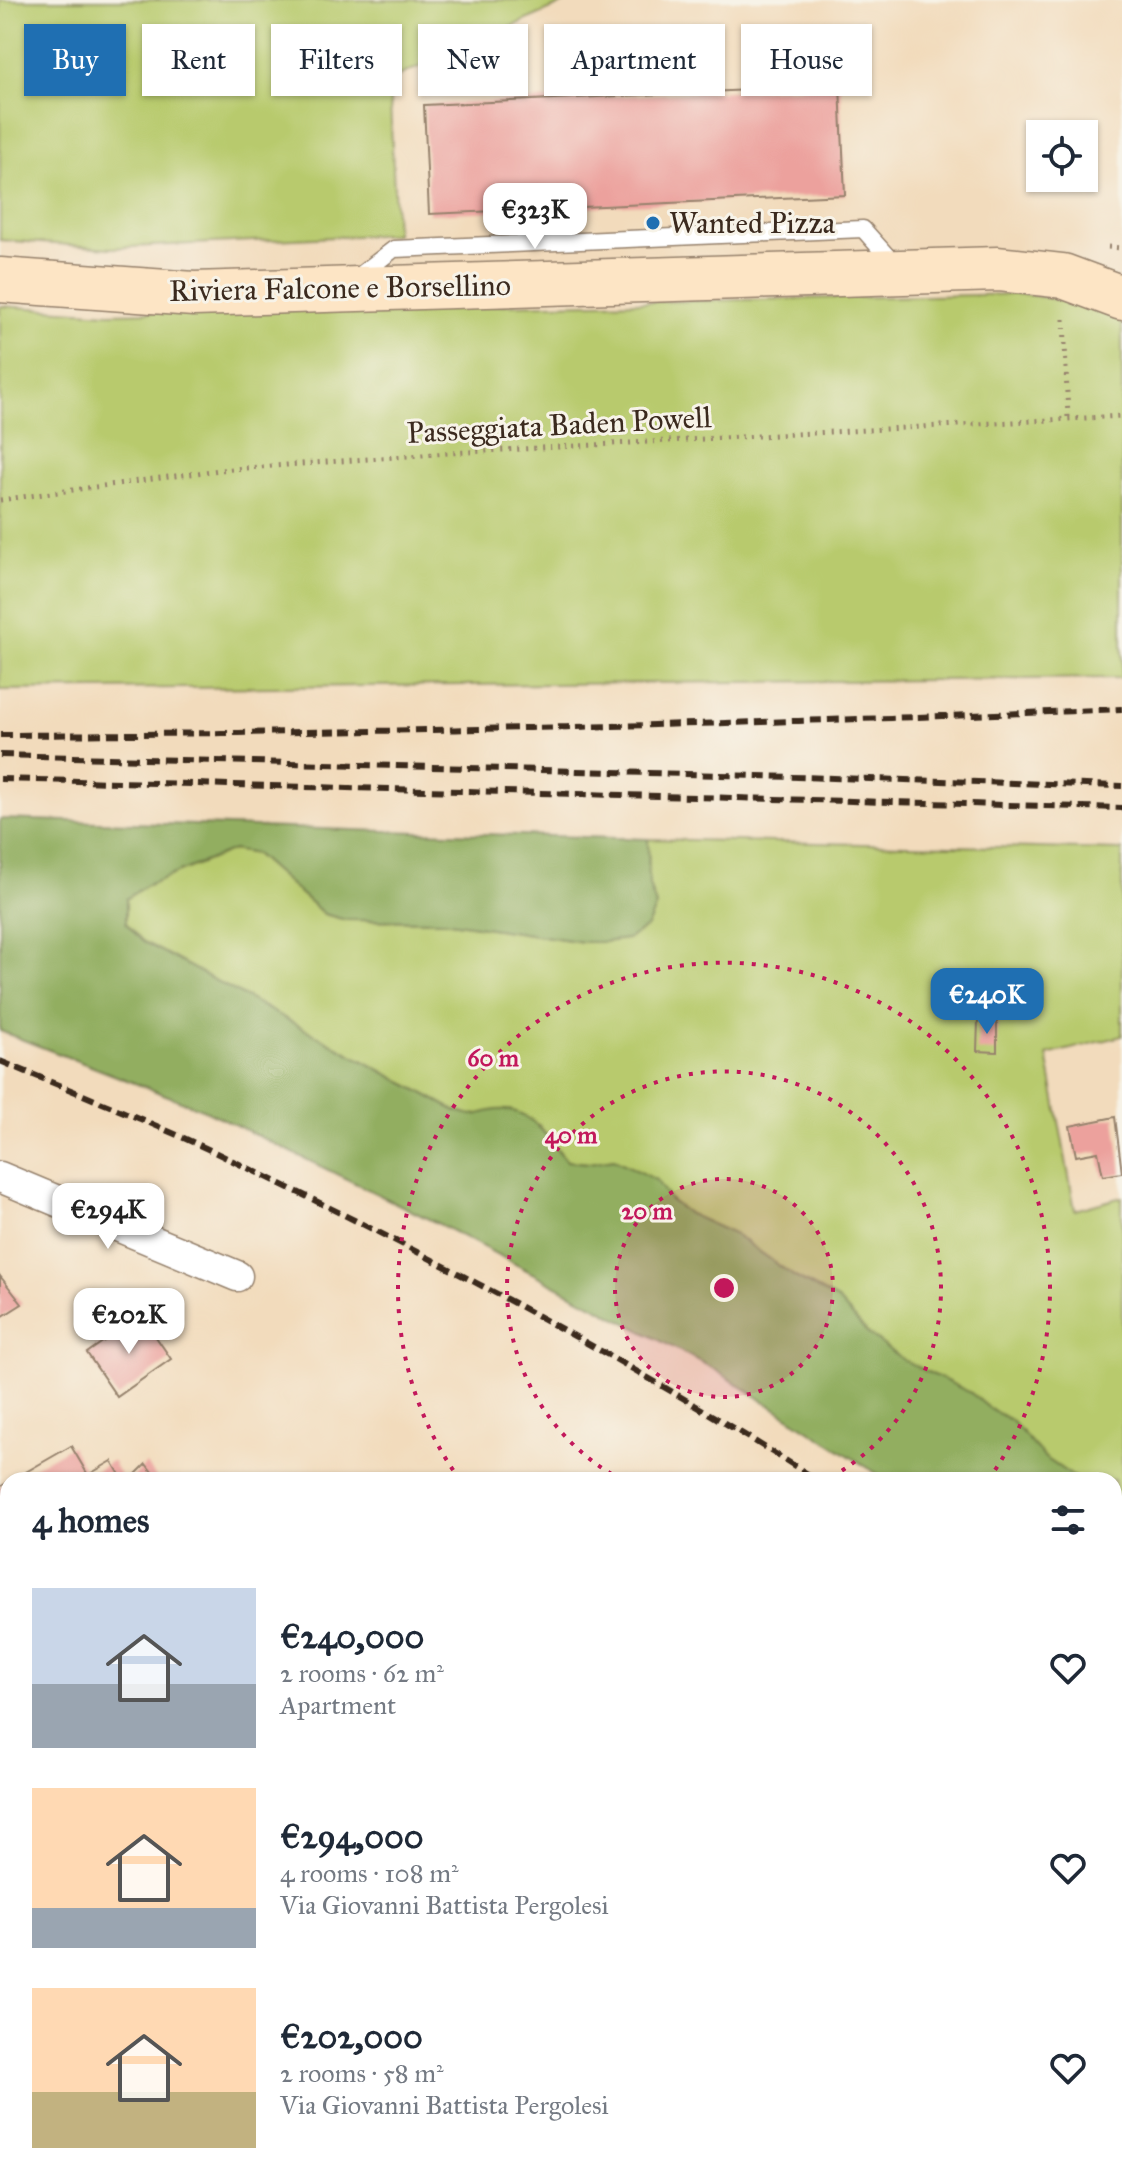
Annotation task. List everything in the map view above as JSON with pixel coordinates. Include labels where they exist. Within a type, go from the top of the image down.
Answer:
[{"type":"main road","name":"Riviera Falcone e Borsellino","points":[[0,280],[194,294],[338,292],[998,269],[1063,276]]},
{"type":"main road","points":[[1063,276],[1122,269]]},
{"type":"main road","points":[[1063,276],[1122,298]]},
{"type":"street","points":[[0,1177],[237,1276]]},
{"type":"path","points":[[1063,276],[1068,418]]},
{"type":"path","name":"Passeggiata Baden Powell","points":[[0,500],[235,469],[1122,416]]},
{"type":"green space","points":[[0,0],[572,0],[517,24],[418,24],[418,67],[402,74],[402,24],[271,24],[271,96],[390,96],[396,234],[110,248],[0,240]]},
{"type":"green space","points":[[1023,294],[1111,308],[1122,315],[1122,678],[0,690],[0,306],[109,313]]},
{"type":"green space","points":[[0,819],[648,839],[649,885],[656,906],[647,927],[627,939],[583,942],[443,921],[346,920],[324,914],[255,854],[233,850],[145,886],[126,899],[126,923],[142,941],[454,1110],[473,1115],[497,1110],[520,1113],[538,1126],[567,1161],[589,1163],[614,1159],[656,1180],[670,1200],[689,1214],[736,1235],[795,1277],[838,1300],[868,1334],[905,1361],[971,1393],[990,1409],[1012,1421],[1044,1457],[1066,1472],[875,1472],[714,1369],[443,1226],[207,1111],[0,1031]]},
{"type":"green space","points":[[648,839],[1122,850],[1122,1036],[1047,1055],[1075,1210],[1122,1197],[1122,1472],[1066,1472],[1044,1457],[1012,1421],[990,1409],[971,1393],[905,1361],[868,1334],[838,1300],[795,1277],[736,1235],[689,1214],[670,1200],[656,1180],[614,1159],[589,1163],[567,1161],[539,1125],[497,1110],[476,1117],[454,1110],[142,941],[126,923],[126,899],[144,886],[233,850],[255,854],[324,914],[346,920],[443,921],[583,942],[656,906],[649,885]]},
{"type":"building","points":[[725,91],[741,91],[741,96],[840,96],[845,195],[429,214],[424,105],[621,96],[725,96]]},
{"type":"building","points":[[978,1020],[997,1020],[997,1052],[977,1051]]},
{"type":"building","points":[[1115,1117],[1122,1173],[1103,1176],[1098,1152],[1076,1156],[1070,1126]]},
{"type":"building","points":[[0,1276],[22,1304],[0,1318]]},
{"type":"building","points":[[141,1315],[171,1359],[117,1397],[87,1353]]},
{"type":"building","points":[[71,1446],[86,1472],[26,1472]]},
{"type":"building","points":[[112,1461],[118,1472],[93,1472]]},
{"type":"building","points":[[146,1464],[152,1472],[138,1472]]},
{"type":"railway","points":[[0,735],[561,727],[1122,709]]},
{"type":"railway","points":[[0,755],[1122,786]]},
{"type":"railway","points":[[0,779],[1122,808]]},
{"type":"railway","points":[[0,1061],[212,1151],[367,1226],[520,1306],[670,1390],[804,1472]]},
{"type":"place","name":"Wanted Pizza","points":[[653,223]]}]
